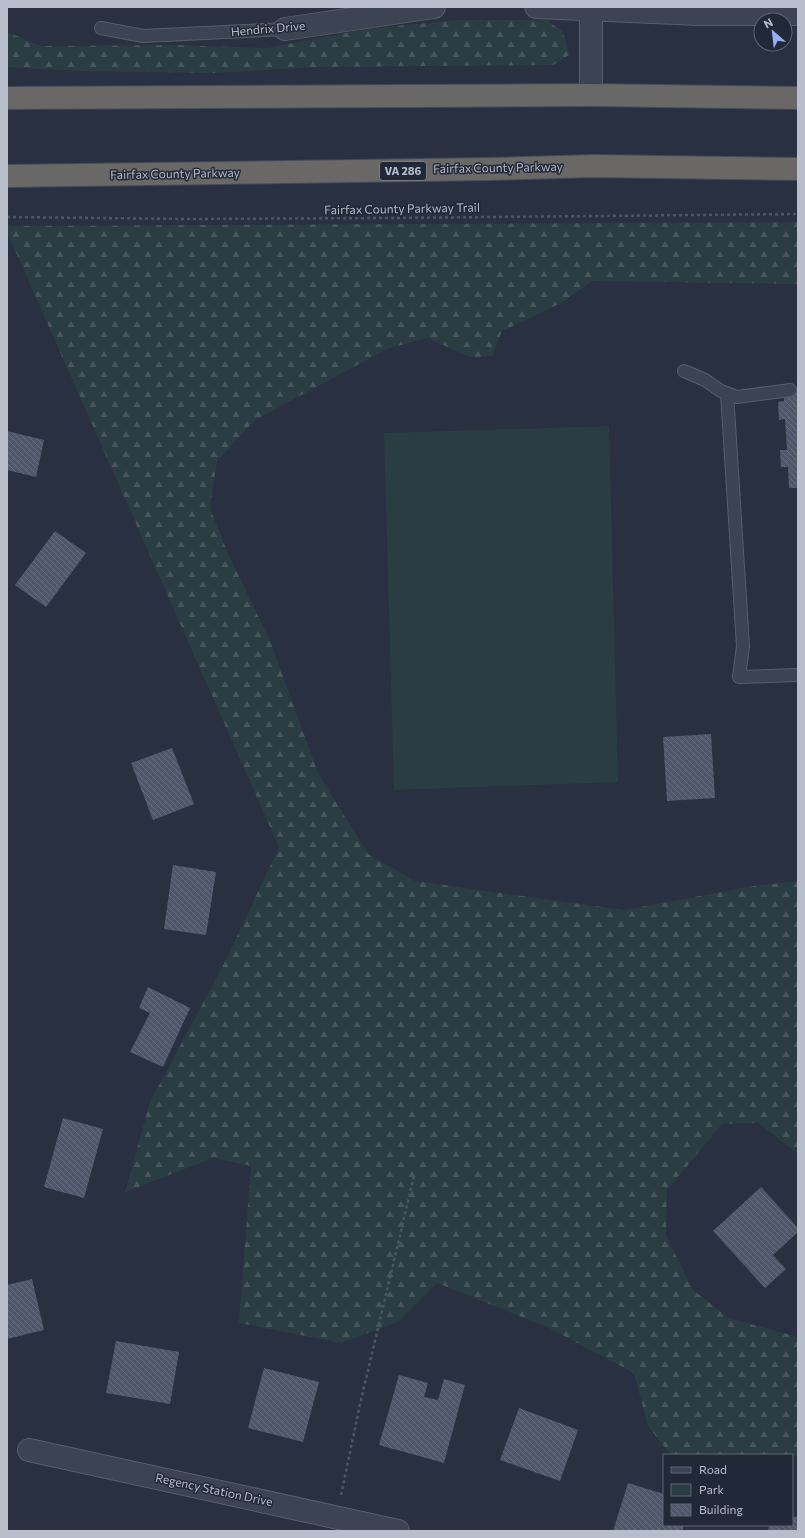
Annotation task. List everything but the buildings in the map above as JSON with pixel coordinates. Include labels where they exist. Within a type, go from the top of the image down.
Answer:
[{"type":"highway","points":[[7,98],[591,95],[798,98]]},
{"type":"highway","name":"Fairfax County Parkway","points":[[7,176],[489,169],[594,166],[798,169]]},
{"type":"street","name":"Hendrix Drive","points":[[285,29],[434,7]]},
{"type":"street","points":[[536,7],[591,8],[699,14],[798,14]]},
{"type":"street","points":[[591,8],[591,95]]},
{"type":"street","name":"Regency Station Drive","points":[[29,1450],[398,1531]]},
{"type":"lane","name":"Hendrix Drive","points":[[101,28],[143,36],[285,29]]},
{"type":"lane","points":[[684,370],[705,380],[721,391],[737,397],[790,390]]},
{"type":"lane","points":[[727,393],[743,646],[739,677],[798,675]]},
{"type":"path","name":"Fairfax County Parkway Trail","points":[[7,217],[375,218],[798,214]]},
{"type":"path","points":[[336,1517],[361,1400],[414,1176]]},
{"type":"green space","points":[[456,20],[547,20],[563,32],[569,55],[553,65],[318,67],[213,73],[80,71],[7,67],[7,32],[41,46],[174,45],[267,48],[367,29]]},
{"type":"green space","points":[[798,222],[798,284],[592,281],[563,302],[502,331],[492,356],[470,357],[427,338],[387,349],[255,420],[217,461],[210,508],[226,549],[271,643],[318,773],[368,854],[415,881],[624,910],[754,886],[798,881],[798,1154],[759,1123],[722,1124],[667,1190],[666,1236],[693,1290],[729,1318],[798,1337],[798,1457],[793,1456],[793,1454],[670,1454],[648,1426],[634,1373],[549,1328],[437,1283],[398,1322],[341,1343],[239,1323],[251,1166],[213,1158],[125,1192],[150,1102],[226,960],[279,847],[7,232],[7,226]]},
{"type":"green space","points":[[609,426],[618,782],[394,790],[384,433]]}]
